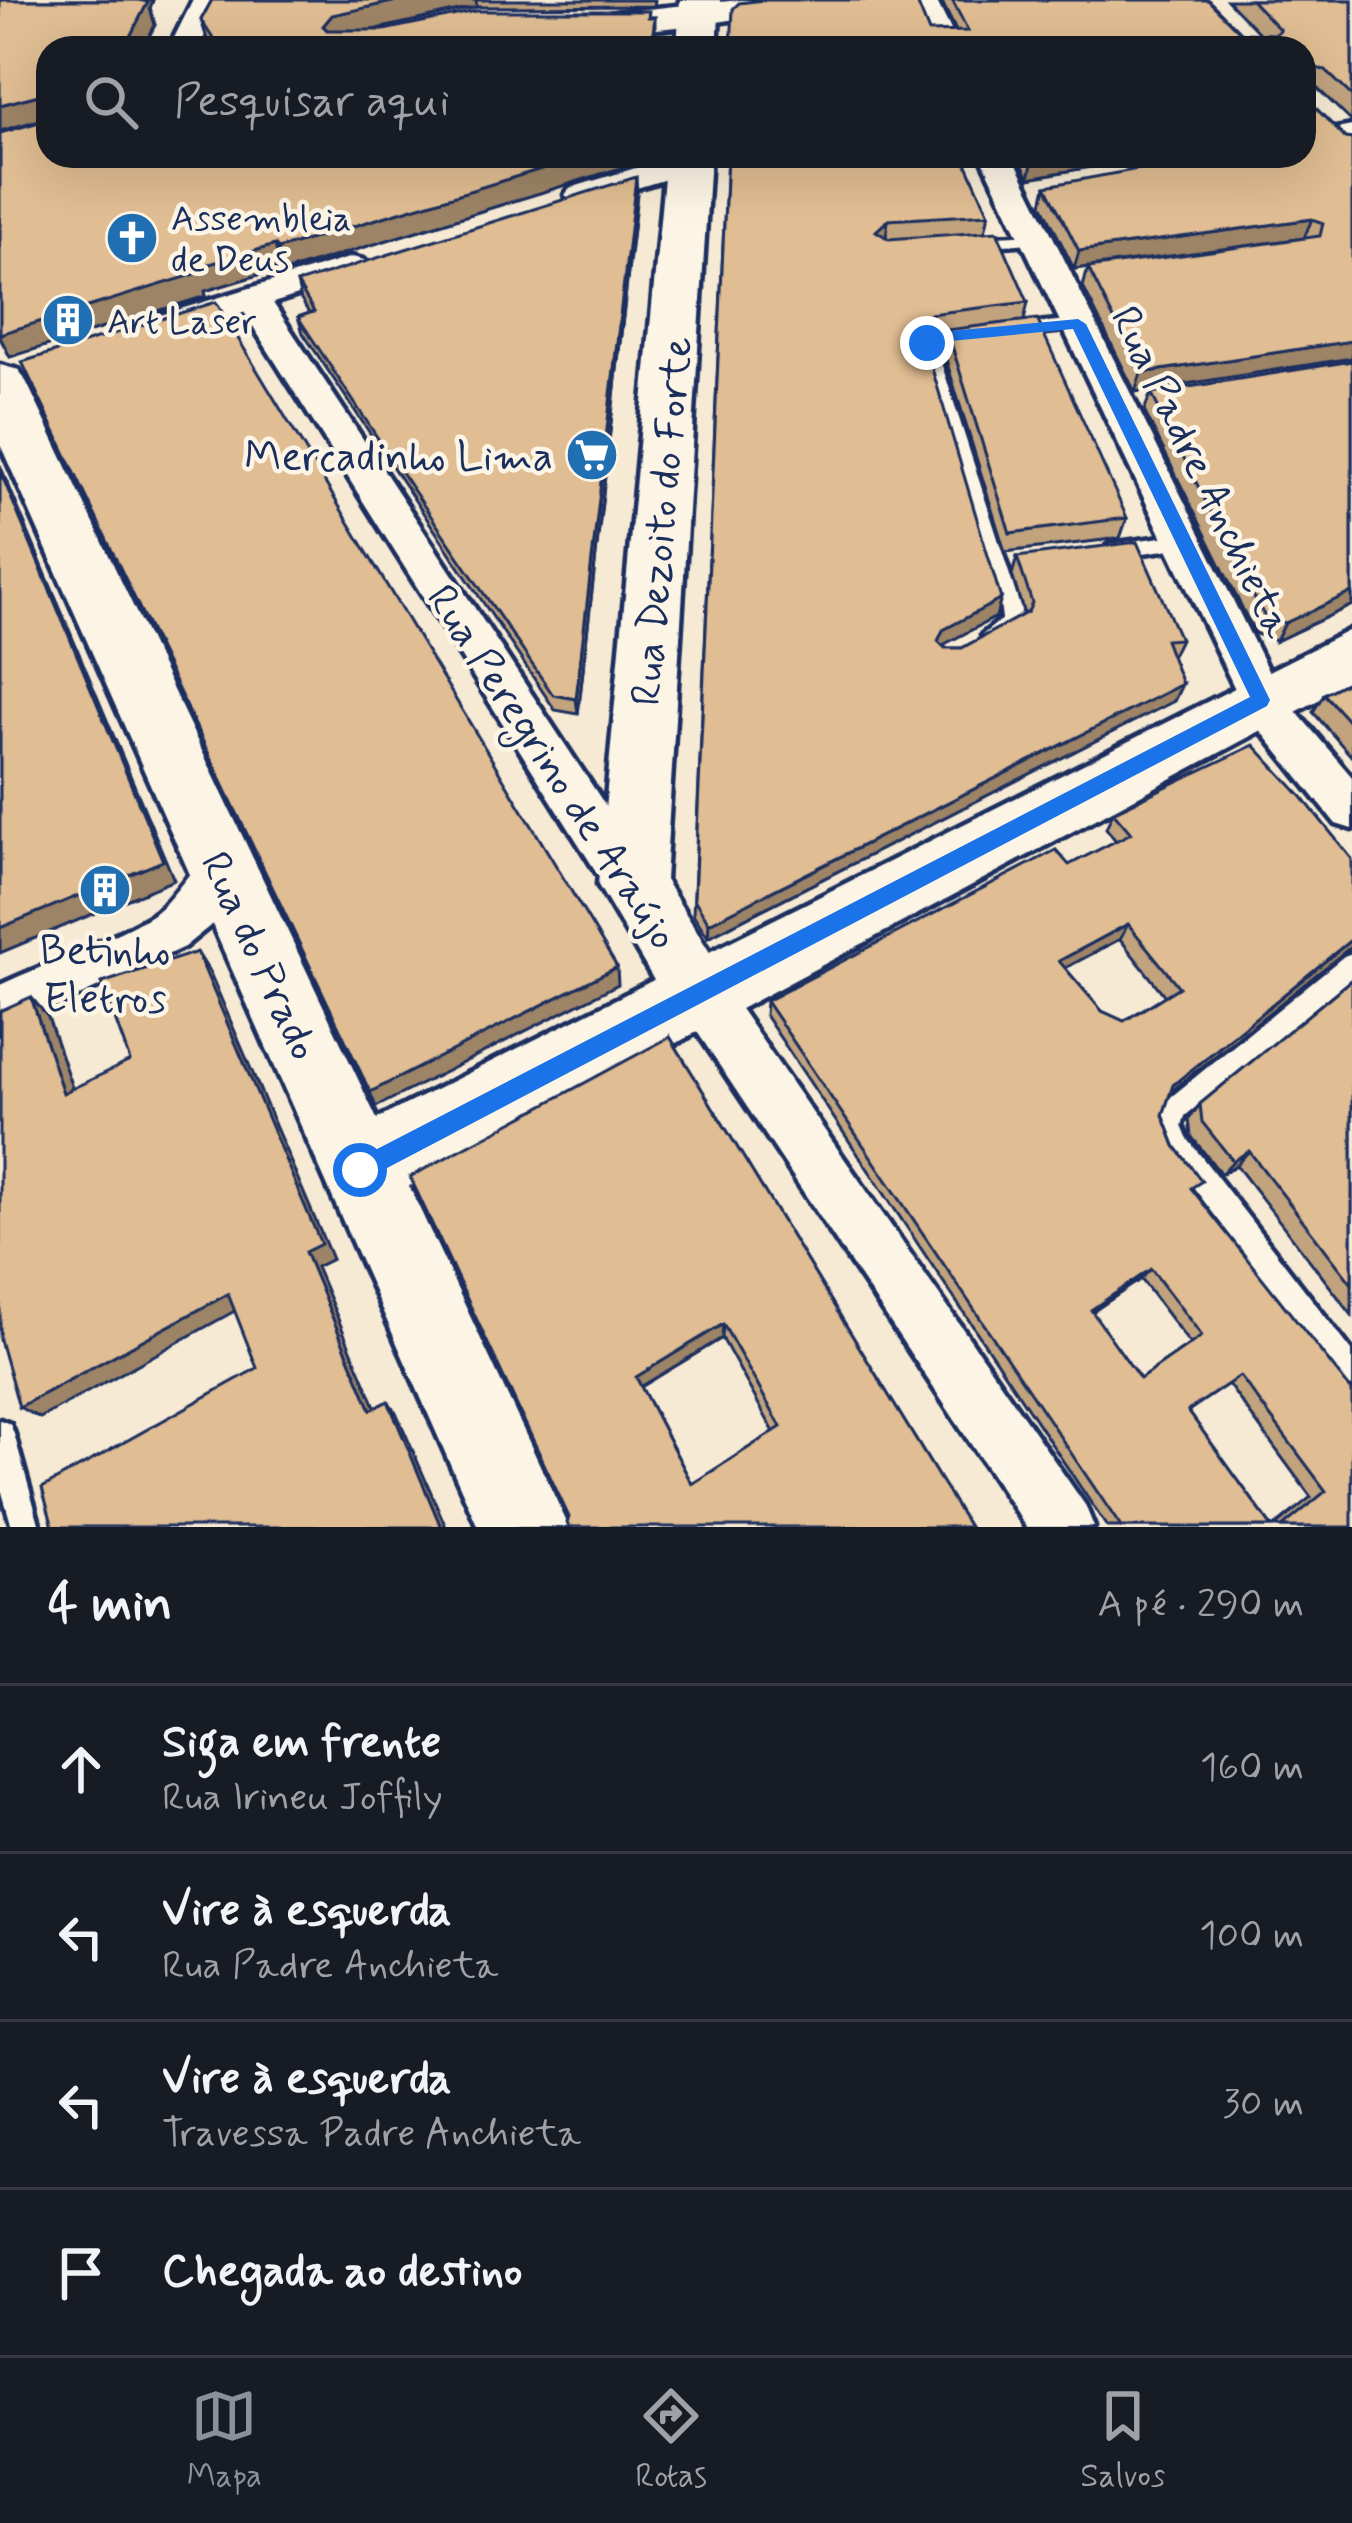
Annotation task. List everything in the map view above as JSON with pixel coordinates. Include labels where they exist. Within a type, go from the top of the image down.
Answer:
[{"type":"main road","name":"Rua Dezoito do Forte","points":[[631,885],[687,168]]},
{"type":"main road","name":"Rua do Prado","points":[[6,390],[524,1527]]},
{"type":"main road","points":[[360,1170],[1352,653]]},
{"type":"main road","name":"Rua Peregrino de Araújo","points":[[631,885],[700,993]]},
{"type":"street","points":[[190,36],[207,0]]},
{"type":"street","points":[[571,22],[699,21],[803,0]]},
{"type":"street","points":[[922,0],[939,36]]},
{"type":"street","points":[[1317,111],[1349,139]]},
{"type":"street","points":[[1316,143],[1349,139]]},
{"type":"street","points":[[557,203],[661,168]]},
{"type":"street","name":"Rua Padre Anchieta","points":[[1007,168],[1028,193],[1038,239],[1069,279],[1078,324],[1128,403],[1184,542],[1261,700],[1352,810]]},
{"type":"street","points":[[130,337],[383,257]]},
{"type":"street","name":"Rua Peregrino de Araújo","points":[[252,298],[631,885]]},
{"type":"street","points":[[0,1010],[167,932],[193,911],[222,869]]},
{"type":"street","name":"Rua Peregrino de Araújo","points":[[700,993],[1063,1527]]},
{"type":"lane","points":[[951,244],[1038,239]]},
{"type":"lane","points":[[970,646],[1012,622],[927,342],[1078,324]]},
{"type":"lane","points":[[1090,554],[1184,542]]},
{"type":"lane","points":[[996,566],[1020,562]]},
{"type":"lane","points":[[1352,963],[1175,1109],[1170,1126],[1178,1146],[1352,1373]]},
{"type":"lane","points":[[0,1434],[26,1527]]},
{"type":"building","points":[[0,0],[148,2],[130,36],[36,36],[36,96],[0,105]]},
{"type":"building","points":[[212,0],[401,0],[332,15],[323,26],[327,30],[384,30],[476,11],[649,11],[648,17],[655,17],[653,36],[211,36],[201,20]]},
{"type":"building","points":[[916,0],[929,32],[968,31],[952,0],[1208,0],[1241,33],[1275,34],[1280,30],[1251,0],[1352,0],[1352,96],[1325,70],[1316,68],[1316,36],[732,36],[733,9],[739,3]]},
{"type":"building","points":[[1316,108],[1345,138],[1352,139],[1352,341],[1141,373],[1088,268],[1320,236],[1323,223],[1312,219],[1079,251],[1046,186],[1144,168],[1316,168]]},
{"type":"building","points":[[36,123],[36,168],[545,168],[278,249],[275,245],[196,268],[199,273],[0,334],[0,133]]},
{"type":"building","points":[[726,168],[968,168],[989,214],[888,220],[876,231],[889,239],[997,231],[1028,302],[930,314],[918,322],[1001,599],[943,630],[938,641],[945,648],[962,648],[1028,612],[1032,603],[1017,557],[1137,542],[1180,639],[1165,640],[1182,684],[709,923],[694,899]]},
{"type":"building","points":[[636,177],[576,699],[553,695],[377,437],[298,317],[314,312],[297,283]]},
{"type":"building","points":[[216,302],[617,967],[370,1092],[22,362]]},
{"type":"building","points":[[1037,319],[1127,518],[1010,533],[947,330]]},
{"type":"building","points":[[1352,361],[1352,592],[1285,623],[1265,617],[1151,393]]},
{"type":"building","points":[[0,471],[163,861],[0,928]]},
{"type":"building","points":[[1352,680],[1352,725],[1324,694]]},
{"type":"building","points":[[1254,745],[1352,859],[1352,939],[1173,1085],[1163,1115],[1175,1146],[1202,1181],[1191,1188],[1352,1391],[1352,1527],[1282,1527],[1326,1491],[1240,1376],[1188,1411],[1272,1527],[1121,1527],[766,1001],[1056,850],[1069,865],[1131,833],[1113,812]],"holes":[[[1128,924],[1179,987],[1124,1021],[1102,1011],[1059,961]],[[1151,1269],[1202,1336],[1140,1379],[1091,1310]]]},
{"type":"building","points":[[197,952],[321,1244],[305,1252],[371,1410],[388,1401],[441,1527],[53,1527],[42,1488],[257,1368],[228,1294],[19,1407],[0,1340],[0,1011],[31,997],[63,1093],[130,1061],[102,983]]},
{"type":"building","points":[[1352,979],[1352,1284],[1249,1151],[1233,1161],[1202,1122],[1200,1104]]},
{"type":"building","points":[[670,1037],[969,1527],[569,1527],[569,1517],[410,1177]],"holes":[[[723,1324],[781,1427],[692,1484],[636,1377]]]},
{"type":"place","name":"Assembleia de Deus","points":[[132,238]]},
{"type":"place","name":"Art Laser","points":[[68,320]]},
{"type":"place","name":"Mercadinho Lima","points":[[592,455]]},
{"type":"place","name":"Betinho Eletros","points":[[105,890]]},
{"type":"route","points":[[360,1170],[1261,700],[1078,324],[950,336],[927,343]]}]
